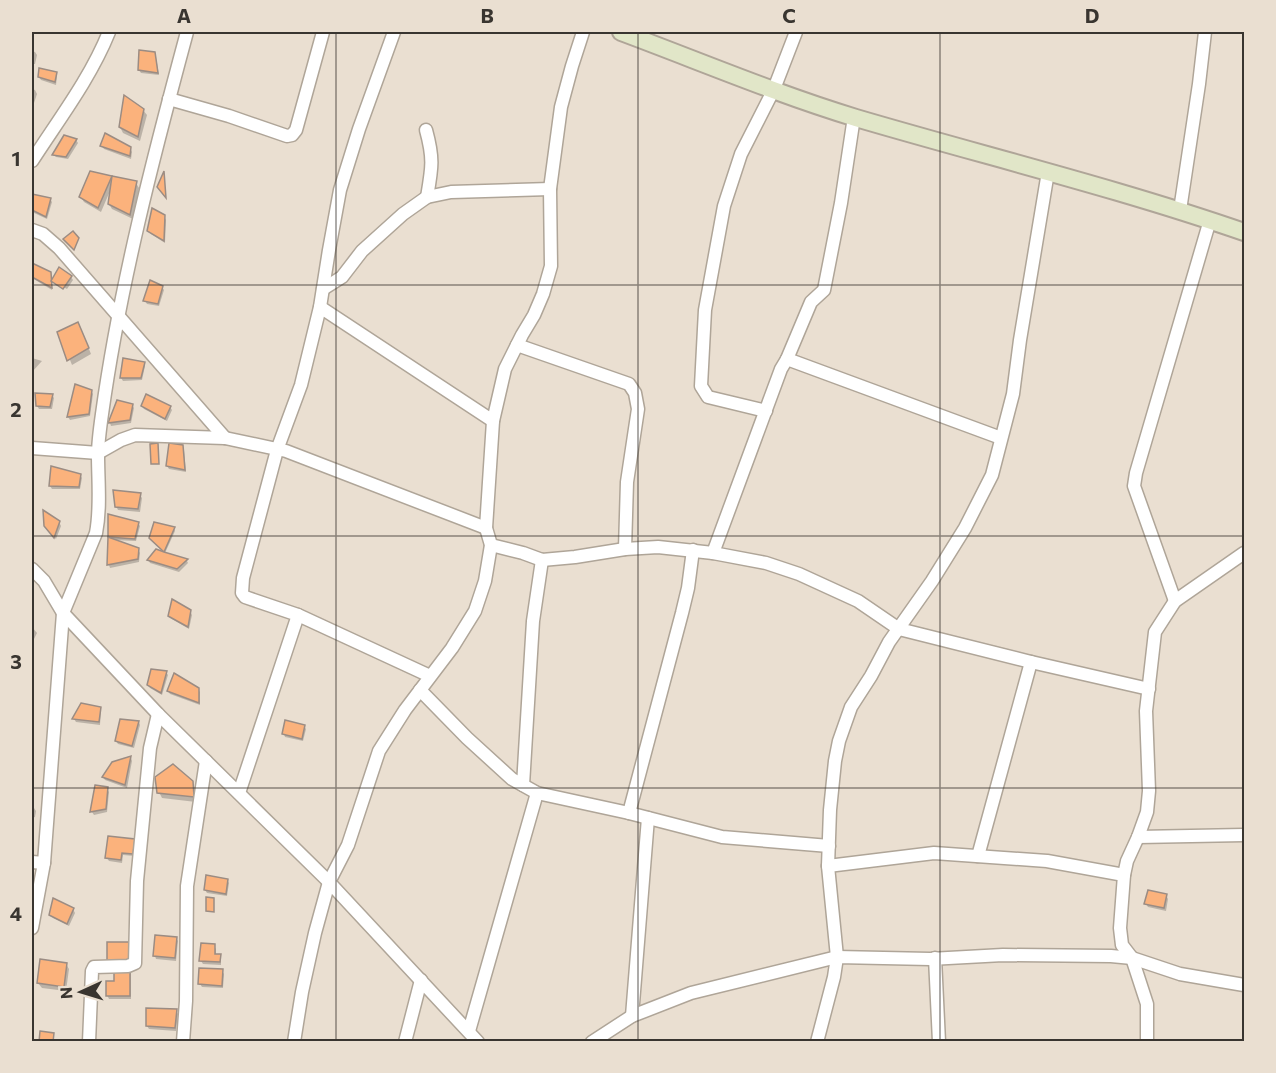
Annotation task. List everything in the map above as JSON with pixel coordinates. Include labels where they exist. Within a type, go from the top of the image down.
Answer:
[{"type":"street","points":[[32,161],[80,90],[109,32]]},
{"type":"street","points":[[32,928],[63,613],[96,533],[99,519],[98,453],[118,315],[153,158],[187,32]]},
{"type":"street","points":[[169,99],[287,136],[292,135],[296,130],[323,32]]},
{"type":"street","points":[[394,32],[340,190],[320,307],[301,385],[277,450],[243,578],[242,592],[245,597],[298,615],[430,676]]},
{"type":"street","points":[[294,1041],[302,992],[329,882],[348,845],[379,751],[420,690],[452,648],[475,611],[485,581],[491,545],[486,528],[493,420],[505,369],[534,315],[551,266],[550,189],[561,107],[583,32]]},
{"type":"street","points":[[621,32],[854,117],[1179,210],[1245,232]]},
{"type":"street","points":[[766,411],[708,397],[701,386],[705,310],[724,206],[741,154],[774,89],[796,32]]},
{"type":"street","points":[[1179,210],[1205,32]]},
{"type":"street","points":[[713,553],[781,369],[811,302],[824,290],[841,203],[854,117]]},
{"type":"street","points":[[426,130],[432,151],[433,166],[427,197]]},
{"type":"street","points":[[817,1041],[837,957],[828,866],[830,810],[839,741],[852,707],[889,642],[932,581],[965,528],[992,475],[1013,394],[1048,172]]},
{"type":"street","points":[[323,289],[342,277],[362,251],[403,214],[427,197],[451,192],[550,189]]},
{"type":"street","points":[[1175,601],[1134,486],[1210,220]]},
{"type":"street","points":[[32,230],[52,241],[225,438]]},
{"type":"street","points":[[320,307],[493,420]]},
{"type":"street","points":[[517,345],[629,384],[635,393],[638,409],[627,482],[625,549]]},
{"type":"street","points":[[787,358],[1001,438]]},
{"type":"street","points":[[32,448],[98,453],[135,435],[225,438],[286,451],[486,528]]},
{"type":"street","points":[[491,545],[542,560],[658,547],[693,550],[766,563],[799,574],[858,601],[899,629],[1149,688]]},
{"type":"street","points":[[628,813],[682,613],[693,550]]},
{"type":"street","points":[[1147,1041],[1147,1004],[1131,958],[1122,945],[1120,928],[1126,861],[1147,812],[1149,791],[1146,711],[1155,632],[1175,601],[1245,553]]},
{"type":"street","points":[[523,785],[532,621],[542,560]]},
{"type":"street","points":[[32,569],[44,581],[63,613],[158,714],[329,882],[478,1041]]},
{"type":"street","points":[[238,793],[298,615]]},
{"type":"street","points":[[978,856],[1031,662]]},
{"type":"street","points":[[420,690],[467,738],[512,779],[537,793],[722,837],[829,846]]},
{"type":"street","points":[[89,1041],[94,967],[128,966],[135,963],[137,880],[150,748],[158,714]]},
{"type":"street","points":[[183,1041],[186,1001],[187,886],[206,761]]},
{"type":"street","points":[[469,1031],[537,793]]},
{"type":"street","points":[[632,1016],[648,818]]},
{"type":"street","points":[[1138,837],[1245,835]]},
{"type":"street","points":[[828,866],[933,853],[1047,861],[1124,875]]},
{"type":"street","points":[[592,1041],[632,1016],[691,993],[837,957],[1111,956],[1131,958],[1180,974],[1245,985]]},
{"type":"street","points":[[935,958],[939,1041]]},
{"type":"street","points":[[405,1041],[421,980]]},
{"type":"building","points":[[139,50],[155,52],[158,73],[138,70]]},
{"type":"building","points":[[39,68],[57,72],[55,82],[38,77]]},
{"type":"building","points":[[124,95],[144,109],[138,137],[119,127]]},
{"type":"building","points":[[105,133],[131,147],[130,156],[100,146]]},
{"type":"building","points":[[64,135],[77,139],[66,157],[52,155]]},
{"type":"building","points":[[90,171],[112,176],[98,208],[79,197]]},
{"type":"building","points":[[164,171],[166,198],[157,187]]},
{"type":"building","points":[[112,176],[137,181],[130,215],[108,204]]},
{"type":"building","points":[[32,194],[51,198],[46,217],[32,210]]},
{"type":"building","points":[[152,208],[165,215],[164,241],[147,231]]},
{"type":"building","points":[[73,231],[79,238],[74,250],[63,239]]},
{"type":"building","points":[[32,263],[51,272],[52,288],[32,277]]},
{"type":"building","points":[[59,267],[72,276],[63,289],[51,281]]},
{"type":"building","points":[[150,280],[163,286],[158,304],[143,301]]},
{"type":"building","points":[[78,322],[89,348],[67,361],[57,332]]},
{"type":"building","points":[[123,358],[145,362],[141,378],[120,378]]},
{"type":"building","points":[[75,384],[92,390],[89,414],[67,417]]},
{"type":"building","points":[[35,393],[53,394],[50,407],[36,406]]},
{"type":"building","points":[[146,394],[171,406],[165,419],[141,406]]},
{"type":"building","points":[[117,400],[133,404],[130,420],[108,423]]},
{"type":"building","points":[[158,443],[159,464],[151,464],[150,444]]},
{"type":"building","points":[[169,443],[183,445],[185,470],[166,466]]},
{"type":"building","points":[[51,466],[81,474],[79,487],[49,486]]},
{"type":"building","points":[[113,490],[141,493],[138,509],[115,507]]},
{"type":"building","points":[[43,510],[60,521],[54,538],[44,526]]},
{"type":"building","points":[[108,514],[139,522],[135,539],[108,537]]},
{"type":"building","points":[[154,522],[175,527],[164,552],[149,538]]},
{"type":"building","points":[[108,537],[139,548],[138,559],[107,565]]},
{"type":"building","points":[[156,549],[188,559],[177,569],[147,560]]},
{"type":"building","points":[[172,599],[191,610],[188,627],[168,616]]},
{"type":"building","points":[[151,669],[167,671],[161,693],[147,685]]},
{"type":"building","points":[[174,673],[199,688],[199,703],[167,691]]},
{"type":"building","points":[[81,703],[101,707],[99,722],[72,719]]},
{"type":"building","points":[[120,719],[139,721],[132,746],[115,741]]},
{"type":"building","points":[[285,720],[305,725],[302,739],[282,734]]},
{"type":"building","points":[[131,756],[125,785],[102,777],[112,762]]},
{"type":"building","points":[[173,764],[193,781],[194,797],[157,793],[155,777]]},
{"type":"building","points":[[95,785],[108,787],[106,809],[90,812]]},
{"type":"building","points":[[108,836],[135,839],[133,854],[122,853],[121,860],[105,858]]},
{"type":"building","points":[[206,875],[228,879],[226,894],[204,890]]},
{"type":"building","points":[[1148,890],[1167,894],[1164,908],[1144,904]]},
{"type":"building","points":[[206,897],[214,898],[214,912],[206,911]]},
{"type":"building","points":[[53,898],[74,908],[67,924],[49,915]]},
{"type":"building","points":[[155,935],[177,937],[175,958],[153,956]]},
{"type":"building","points":[[107,942],[130,942],[130,961],[107,961]]},
{"type":"building","points":[[201,943],[215,944],[215,954],[221,954],[220,962],[199,961]]},
{"type":"building","points":[[40,959],[67,963],[64,987],[37,983]]},
{"type":"building","points":[[114,968],[130,968],[130,996],[106,996],[106,981],[114,981]]},
{"type":"building","points":[[199,968],[223,969],[222,986],[198,984]]},
{"type":"building","points":[[146,1008],[177,1009],[175,1028],[146,1026]]},
{"type":"building","points":[[40,1031],[54,1033],[53,1042],[39,1042]]}]
